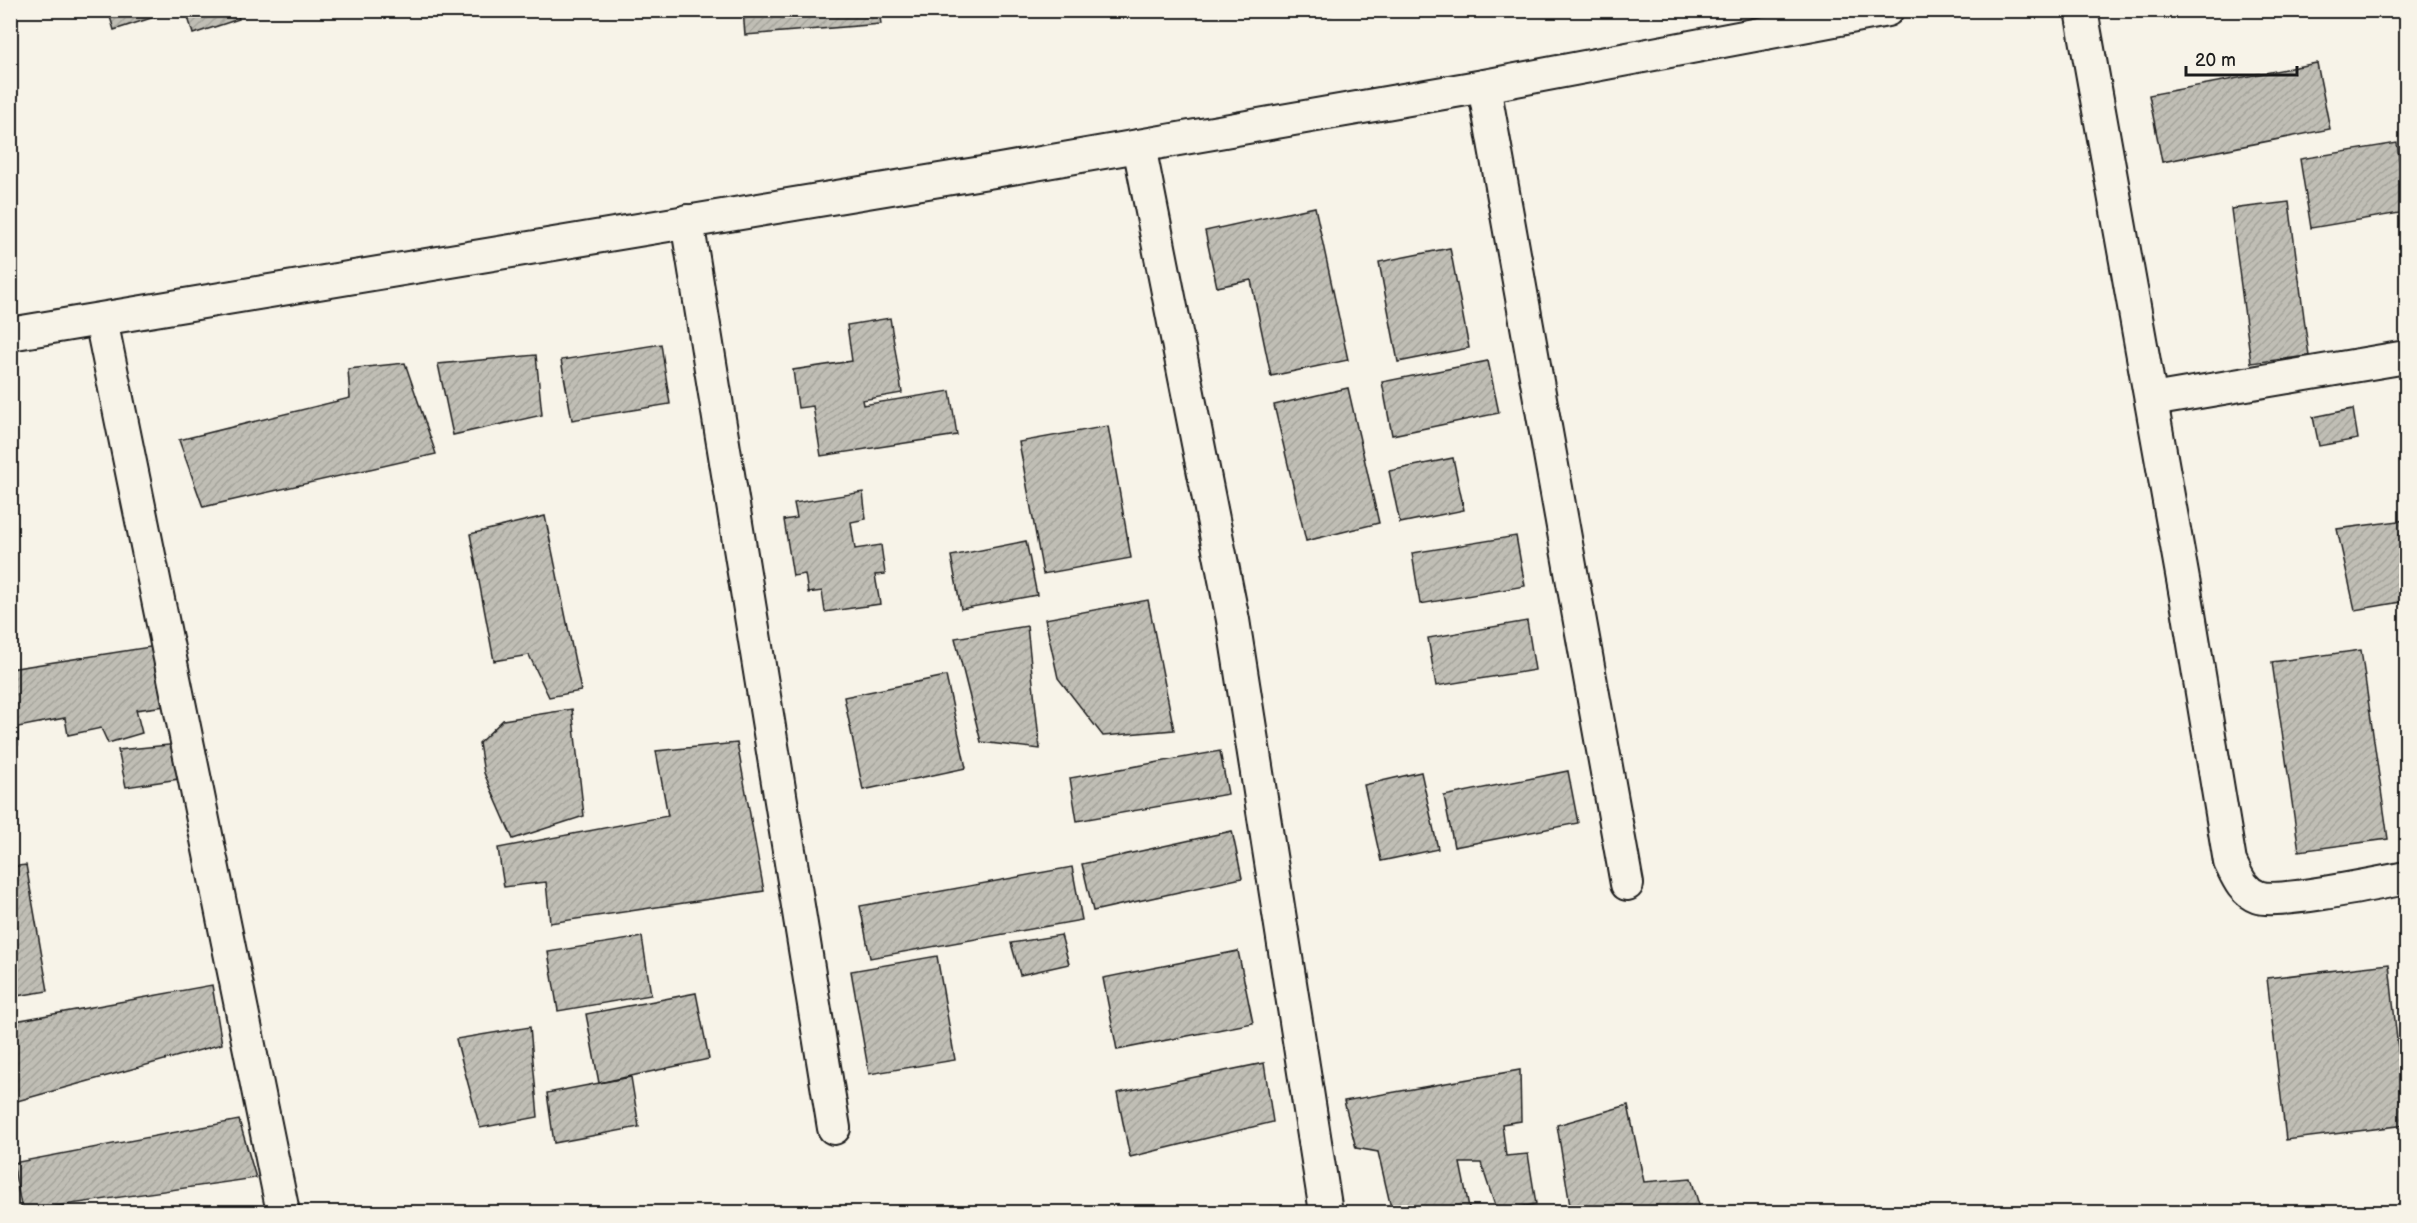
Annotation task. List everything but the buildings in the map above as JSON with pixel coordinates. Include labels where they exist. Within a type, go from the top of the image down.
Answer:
[{"type":"street","points":[[10,334],[1140,146],[1484,86],[1887,10]]},
{"type":"street","points":[[2081,10],[2152,400],[2230,862],[2240,885],[2259,897],[2292,897],[2406,878]]},
{"type":"street","points":[[1484,86],[1627,884]]},
{"type":"street","points":[[1140,146],[1233,620],[1326,1212]]},
{"type":"street","points":[[687,221],[834,1128]]},
{"type":"street","points":[[101,320],[283,1212]]},
{"type":"street","points":[[2152,400],[2406,357]]}]
